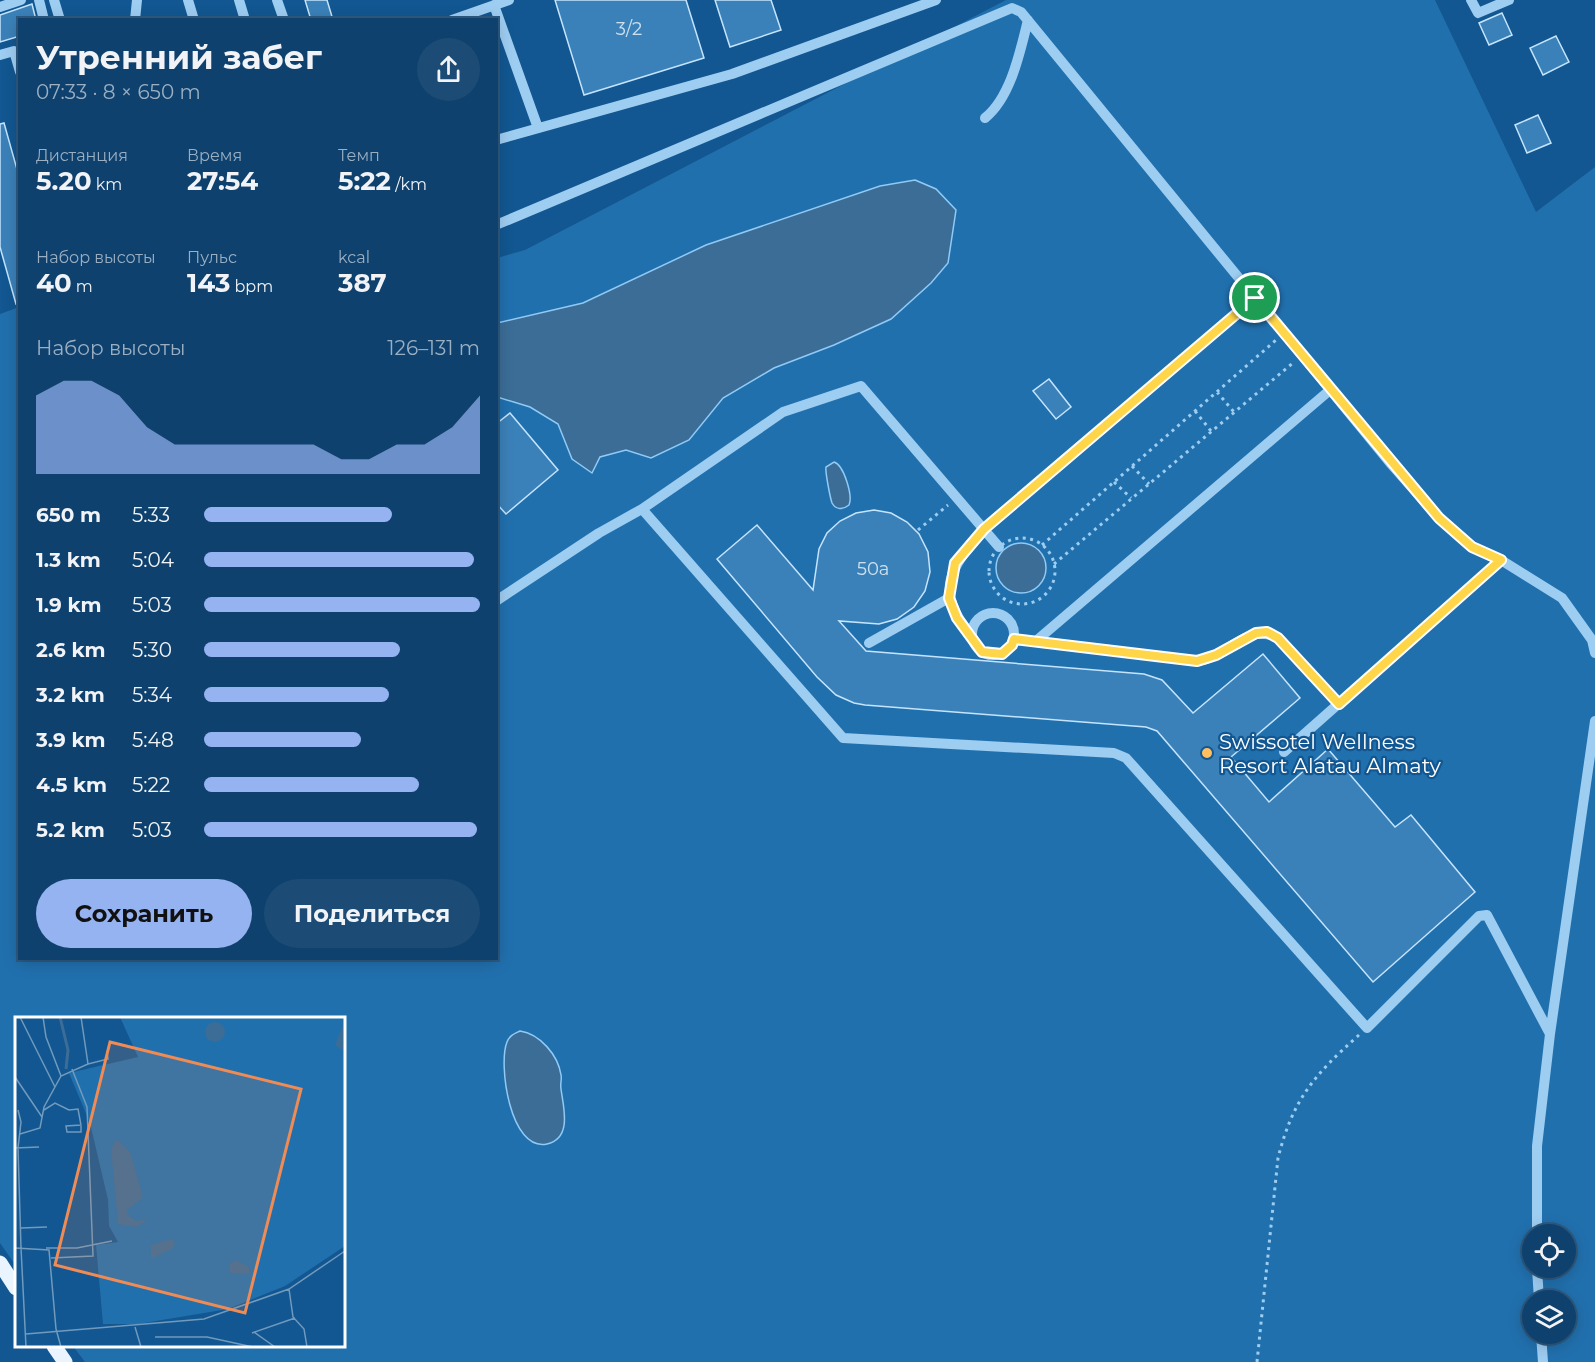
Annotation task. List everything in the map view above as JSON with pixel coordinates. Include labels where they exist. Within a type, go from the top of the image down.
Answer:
[{"type":"main road","points":[[0,1263],[15,1286]]},
{"type":"main road","points":[[55,1347],[65,1362]]},
{"type":"street","points":[[0,7],[21,0]]},
{"type":"street","points":[[39,0],[44,18]]},
{"type":"street","points":[[54,0],[59,18]]},
{"type":"street","points":[[135,18],[137,0]]},
{"type":"street","points":[[188,0],[193,18]]},
{"type":"street","points":[[239,0],[244,18]]},
{"type":"street","points":[[277,0],[283,18]]},
{"type":"street","points":[[458,18],[509,0]]},
{"type":"street","points":[[498,139],[732,74],[936,0]]},
{"type":"street","points":[[1472,0],[1478,13],[1509,0]]},
{"type":"street","points":[[494,5],[538,128]]},
{"type":"street","points":[[498,224],[1012,8],[1021,12],[1028,20],[1330,390],[1439,518],[1472,547],[1501,560],[1563,598],[1592,640],[1595,653]]},
{"type":"street","points":[[985,118],[996,110],[1005,90],[1021,49],[1028,20]]},
{"type":"street","points":[[0,55],[17,49]]},
{"type":"street","points":[[972,636],[975,623],[992,612],[1010,620],[1015,632],[1014,639],[1007,650],[988,655],[977,648],[972,636],[957,618],[949,598],[955,563],[984,529],[1255,298]]},
{"type":"street","points":[[498,600],[599,533],[642,509],[783,412],[861,386],[999,547]]},
{"type":"street","points":[[1036,642],[1330,390]]},
{"type":"street","points":[[642,509],[843,738],[1114,753],[1126,758],[1367,1028],[1479,916],[1487,915],[1550,1034]]},
{"type":"street","points":[[1284,752],[1501,560]]},
{"type":"street","points":[[869,643],[949,598]]},
{"type":"street","points":[[1014,639],[1197,661],[1216,655],[1256,633],[1267,632],[1278,638],[1339,704]]},
{"type":"street","points":[[1537,1224],[1537,1146],[1550,1034],[1595,721]]},
{"type":"street","points":[[1542,1344],[1543,1362]]},
{"type":"path","points":[[1042,545],[1284,333]]},
{"type":"path","points":[[1054,564],[1302,355]]},
{"type":"path","points":[[1217,392],[1234,412]]},
{"type":"path","points":[[1195,411],[1211,431]]},
{"type":"path","points":[[1132,466],[1149,484]]},
{"type":"path","points":[[1114,482],[1131,498]]},
{"type":"path","points":[[918,530],[956,498]]},
{"type":"path","points":[[1018,538],[1026,538],[1042,545],[1054,564],[1053,584],[1042,597],[1026,604],[1009,602],[996,591],[989,575],[991,558],[999,547],[1018,538]]},
{"type":"path","points":[[1257,1362],[1278,1158],[1286,1126],[1311,1082],[1367,1028]]},
{"type":"shaded area","points":[[1006,0],[1435,0],[1536,212],[1595,167],[1595,1362],[85,1362],[74,1347],[345,1347],[345,1017],[15,1017],[15,1265],[0,1243],[0,314],[18,307],[18,960],[498,960],[498,258],[525,250]]},
{"type":"shaded area","points":[[915,180],[936,189],[956,210],[948,263],[931,283],[891,319],[834,345],[774,368],[723,398],[689,440],[651,458],[626,450],[600,457],[592,473],[572,459],[558,424],[530,407],[498,397],[498,323],[583,303],[706,245],[880,186]]},
{"type":"shaded area","points":[[834,462],[841,469],[849,488],[849,505],[844,508],[838,508],[832,503],[826,467]]},
{"type":"shaded area","points":[[1026,543],[1039,550],[1045,558],[1045,578],[1039,586],[1031,592],[1016,593],[1003,586],[997,578],[996,563],[1003,550],[1011,544]]},
{"type":"shaded area","points":[[520,1031],[534,1036],[547,1047],[556,1060],[561,1075],[563,1128],[555,1141],[547,1144],[534,1143],[524,1135],[510,1104],[504,1068],[505,1053],[509,1038]]},
{"type":"building","points":[[305,0],[327,0],[332,18],[310,18]]},
{"type":"building","points":[[555,0],[686,0],[704,58],[584,95]]},
{"type":"building","points":[[715,0],[771,0],[781,30],[730,47]]},
{"type":"building","points":[[32,4],[36,18],[18,18],[18,37],[0,42],[0,15]]},
{"type":"building","points":[[1502,13],[1512,35],[1489,45],[1479,23]]},
{"type":"building","points":[[1556,36],[1569,62],[1543,75],[1530,48]]},
{"type":"building","points":[[1538,115],[1551,143],[1527,153],[1515,125]]},
{"type":"building","points":[[4,123],[18,173],[18,304],[16,304],[0,247],[0,124]]},
{"type":"building","points":[[1049,379],[1071,407],[1056,419],[1033,391]]},
{"type":"building","points":[[510,413],[558,470],[506,514],[498,505],[498,422]]},
{"type":"building","name":"Swissotel Wellness Resort Alatau Almaty","points":[[874,510],[891,513],[907,522],[919,534],[928,552],[930,572],[925,591],[914,607],[897,619],[879,624],[839,621],[866,651],[1144,674],[1162,680],[1193,713],[1263,654],[1300,698],[1231,757],[1269,802],[1328,749],[1395,827],[1411,815],[1475,892],[1373,982],[1157,731],[1146,727],[865,705],[836,695],[817,677],[717,559],[757,525],[813,590],[819,549],[827,533],[840,521],[856,513]]},
{"type":"place","name":"Swissotel Wellness Resort Alatau Almaty","points":[[1207,753]]},
{"type":"route","points":[[1255,298],[1392,465],[1439,518],[1472,547],[1501,560],[1339,704],[1278,638],[1267,632],[1243,638],[1203,661],[1014,639],[1012,645],[1002,654],[988,655],[982,652],[957,618],[949,598],[955,563],[984,529],[1255,298]]}]
